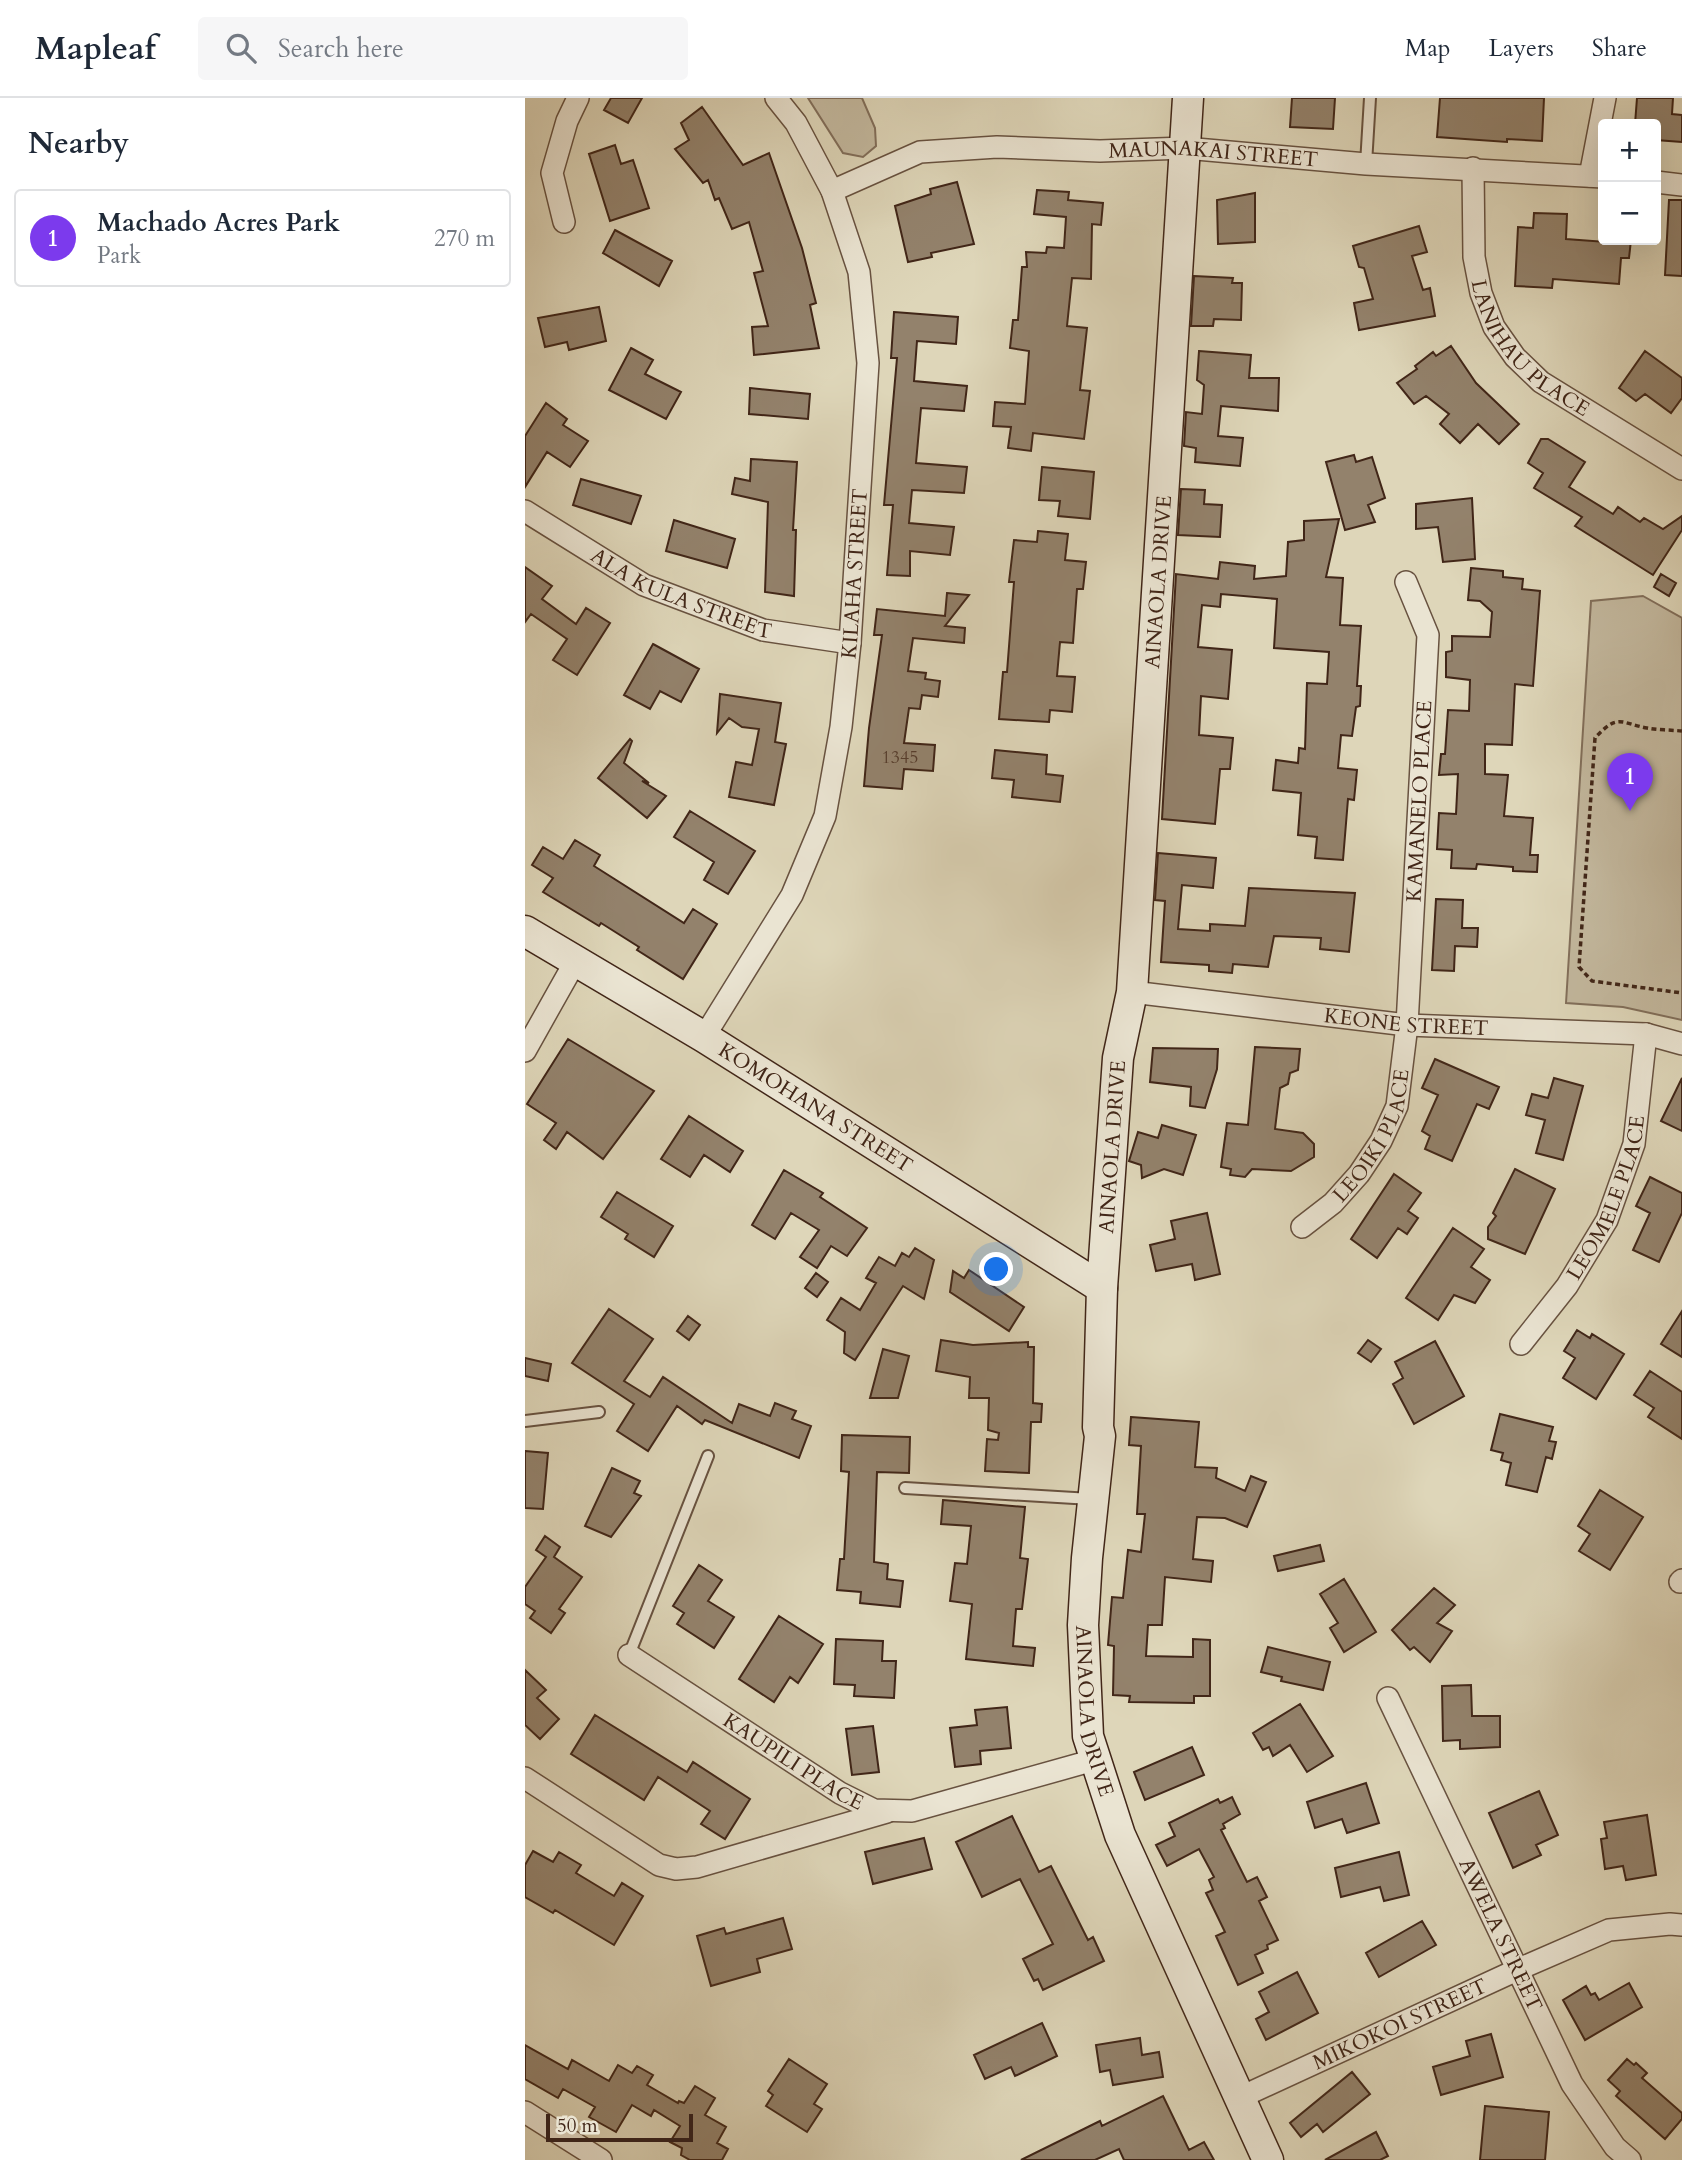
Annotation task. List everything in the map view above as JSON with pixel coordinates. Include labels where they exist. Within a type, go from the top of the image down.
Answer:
[{"type":"street","points":[[564,222],[552,173],[567,121],[578,98]]},
{"type":"street","name":"KILAHA STREET","points":[[704,1037],[792,895],[825,816],[841,727],[850,643],[868,363],[859,272],[832,191],[796,122],[776,98]]},
{"type":"street","name":"AINAOLA DRIVE","points":[[1188,98],[1132,992],[1118,1058],[1102,1288],[1100,1436],[1083,1625],[1088,1735],[1094,1760],[1120,1835],[1268,2160]]},
{"type":"street","points":[[1597,176],[1605,98]]},
{"type":"street","name":"MAUNAKAI STREET","points":[[832,191],[920,152],[997,147],[1100,151],[1185,148],[1366,164],[1597,176]]},
{"type":"street","name":"LANIHAU PLACE","points":[[1473,168],[1474,257],[1481,293],[1495,327],[1515,357],[1541,382],[1682,469]]},
{"type":"street","points":[[1661,183],[1682,185]]},
{"type":"street","name":"ALA KULA STREET","points":[[525,511],[644,585],[763,630],[850,643]]},
{"type":"street","name":"KAMANELO PLACE","points":[[1406,582],[1427,635],[1407,1025]]},
{"type":"street","name":"KOMOHANA STREET","points":[[525,931],[704,1037],[1102,1288]]},
{"type":"street","points":[[525,1051],[575,962]]},
{"type":"street","name":"KEONE STREET","points":[[1132,992],[1407,1025],[1646,1034],[1682,1044]]},
{"type":"street","name":"LEOIKI PLACE","points":[[1302,1227],[1333,1203],[1359,1174],[1381,1141],[1397,1106],[1407,1025]]},
{"type":"street","name":"LEOMELE PLACE","points":[[1521,1344],[1567,1286],[1607,1220],[1634,1144],[1646,1034]]},
{"type":"street","name":"KAUPILI PLACE","points":[[629,1655],[840,1793],[874,1810],[912,1811],[1094,1760]]},
{"type":"street","name":"AWELA STREET","points":[[1388,1699],[1572,2084],[1615,2147],[1630,2160]]},
{"type":"street","points":[[525,1778],[659,1865],[676,1869],[697,1867],[893,1810]]},
{"type":"street","name":"MIKOKOI STREET","points":[[1239,2098],[1609,1930],[1682,1925]]},
{"type":"street","points":[[525,2112],[599,2160]]},
{"type":"lane","points":[[1366,164],[1370,98]]},
{"type":"lane","points":[[525,1421],[599,1412]]},
{"type":"lane","points":[[629,1655],[708,1456]]},
{"type":"lane","points":[[905,1488],[1094,1500]]},
{"type":"path","points":[[1682,731],[1646,728],[1624,720],[1605,728],[1595,738],[1579,967],[1592,981],[1682,993]]},
{"type":"shaded area","points":[[808,98],[862,98],[875,128],[876,146],[863,157],[843,153]]},
{"type":"shaded area","points":[[1643,596],[1682,618],[1682,1020],[1623,1007],[1566,1003],[1591,601]]},
{"type":"building","points":[[611,98],[642,98],[628,123],[604,110]]},
{"type":"building","points":[[1292,98],[1335,98],[1333,129],[1290,127]]},
{"type":"building","points":[[1440,98],[1544,98],[1542,141],[1507,139],[1507,142],[1437,137]]},
{"type":"building","points":[[1637,98],[1673,98],[1672,114],[1682,115],[1682,142],[1661,140],[1661,119],[1635,119]]},
{"type":"building","points":[[702,107],[743,165],[769,153],[802,248],[816,303],[810,305],[819,348],[754,355],[752,327],[768,326],[754,273],[763,271],[749,222],[732,229],[719,198],[715,200],[708,180],[703,183],[675,149],[689,140],[681,123]]},
{"type":"building","points":[[615,145],[621,164],[633,160],[649,208],[610,221],[589,154]]},
{"type":"building","points":[[957,182],[974,244],[931,253],[932,257],[908,262],[895,206],[931,194],[930,189]]},
{"type":"building","points":[[1037,190],[1069,192],[1068,200],[1103,203],[1101,225],[1092,224],[1091,279],[1072,278],[1067,326],[1087,328],[1080,390],[1090,391],[1084,439],[1033,433],[1031,451],[1008,448],[1011,427],[993,426],[995,402],[1025,404],[1029,351],[1010,348],[1013,320],[1018,320],[1022,267],[1027,267],[1026,252],[1046,253],[1047,247],[1064,248],[1066,217],[1034,214]]},
{"type":"building","points":[[1255,193],[1255,242],[1218,244],[1217,200]]},
{"type":"building","points":[[1669,200],[1682,200],[1682,276],[1665,275]]},
{"type":"building","points":[[1534,213],[1567,214],[1566,239],[1598,241],[1598,245],[1630,245],[1629,258],[1621,258],[1619,284],[1553,279],[1552,288],[1515,286],[1518,227],[1533,228]]},
{"type":"building","points":[[1419,226],[1427,252],[1412,256],[1423,290],[1430,288],[1435,316],[1359,330],[1354,303],[1373,299],[1364,268],[1359,267],[1353,246]]},
{"type":"building","points":[[615,230],[672,261],[659,286],[603,253]]},
{"type":"building","points":[[1194,276],[1233,278],[1232,283],[1242,283],[1241,320],[1214,319],[1213,326],[1191,326]]},
{"type":"building","points":[[599,307],[606,341],[569,350],[567,342],[545,347],[538,318]]},
{"type":"building","points":[[894,312],[958,317],[956,344],[917,341],[914,381],[967,386],[964,411],[921,408],[916,463],[967,467],[964,493],[912,490],[909,523],[954,527],[950,555],[910,551],[910,576],[887,575],[893,505],[884,505],[897,358],[891,358]]},
{"type":"building","points":[[1451,346],[1476,383],[1519,424],[1499,444],[1478,424],[1460,443],[1440,424],[1449,414],[1426,396],[1414,404],[1397,383],[1417,369],[1415,366],[1433,352],[1436,356]]},
{"type":"building","points":[[631,348],[653,360],[645,374],[681,392],[666,419],[609,390]]},
{"type":"building","points":[[1199,351],[1251,355],[1249,378],[1279,378],[1278,411],[1221,406],[1218,436],[1243,438],[1240,466],[1195,462],[1196,448],[1184,446],[1186,412],[1202,414],[1204,385],[1197,380]]},
{"type":"building","points":[[1645,351],[1682,378],[1682,398],[1671,413],[1645,394],[1636,401],[1619,388]]},
{"type":"building","points":[[750,388],[810,394],[808,419],[749,414]]},
{"type":"building","points":[[546,403],[567,419],[563,425],[588,441],[570,467],[547,452],[525,487],[525,436]]},
{"type":"building","points":[[1541,439],[1548,439],[1585,462],[1569,487],[1613,514],[1618,507],[1640,522],[1644,518],[1663,529],[1682,516],[1682,530],[1653,575],[1575,526],[1582,517],[1534,488],[1543,473],[1528,463]]},
{"type":"building","points":[[1354,455],[1356,462],[1372,457],[1385,498],[1368,505],[1375,522],[1345,530],[1326,462]]},
{"type":"building","points":[[751,459],[797,462],[793,530],[796,530],[794,596],[765,592],[768,502],[732,494],[735,478],[750,481]]},
{"type":"building","points":[[1042,467],[1094,472],[1090,519],[1058,516],[1060,501],[1039,500]]},
{"type":"building","points":[[581,479],[641,496],[631,524],[573,505]]},
{"type":"building","points":[[1181,489],[1205,490],[1204,504],[1222,505],[1220,537],[1178,535]]},
{"type":"building","points":[[1472,498],[1475,559],[1443,562],[1438,527],[1416,529],[1416,504]]},
{"type":"building","points":[[1339,519],[1326,577],[1343,578],[1340,625],[1361,626],[1357,686],[1361,686],[1360,706],[1356,707],[1352,736],[1341,735],[1338,768],[1357,770],[1354,800],[1348,799],[1343,860],[1315,858],[1317,837],[1298,835],[1301,793],[1273,790],[1276,760],[1298,763],[1299,748],[1305,749],[1307,683],[1327,684],[1329,652],[1274,648],[1277,599],[1221,594],[1220,607],[1202,605],[1198,647],[1232,650],[1228,699],[1201,696],[1199,735],[1233,738],[1230,769],[1220,769],[1215,824],[1162,819],[1176,574],[1218,579],[1220,562],[1255,566],[1254,579],[1286,576],[1288,542],[1304,540],[1304,521]]},
{"type":"building","points":[[674,520],[735,539],[727,568],[666,551]]},
{"type":"building","points":[[1038,531],[1068,534],[1065,560],[1086,562],[1083,589],[1077,589],[1073,643],[1060,642],[1057,676],[1075,677],[1072,712],[1050,710],[1049,722],[999,719],[1003,672],[1007,672],[1014,582],[1009,582],[1014,540],[1037,542]]},
{"type":"building","points":[[525,567],[552,586],[542,599],[576,624],[586,608],[610,623],[577,675],[553,660],[567,639],[531,614],[525,622]]},
{"type":"building","points":[[1471,568],[1503,571],[1503,577],[1523,579],[1522,589],[1540,591],[1533,686],[1515,684],[1512,745],[1485,744],[1485,774],[1508,775],[1504,816],[1533,818],[1530,855],[1538,855],[1537,872],[1513,871],[1513,867],[1477,864],[1476,869],[1451,868],[1452,850],[1437,849],[1439,813],[1456,814],[1458,774],[1439,775],[1441,754],[1445,754],[1448,710],[1469,711],[1470,680],[1446,677],[1446,652],[1452,651],[1452,636],[1490,637],[1492,612],[1480,601],[1468,600]]},
{"type":"building","points":[[1661,574],[1676,583],[1669,596],[1654,587]]},
{"type":"building","points":[[947,593],[969,595],[945,626],[965,628],[964,643],[913,638],[908,671],[926,673],[925,679],[940,681],[938,697],[922,695],[920,709],[909,708],[904,743],[935,745],[933,771],[904,769],[902,789],[864,786],[882,635],[874,635],[877,609],[945,616]]},
{"type":"building","points":[[653,644],[699,669],[681,702],[660,691],[650,709],[624,695]]},
{"type":"building","points":[[720,694],[781,703],[775,742],[786,744],[774,805],[729,797],[736,762],[752,765],[759,729],[742,727],[729,718],[717,733]]},
{"type":"building","points":[[630,739],[632,741],[624,763],[649,783],[642,781],[666,796],[647,818],[598,778]]},
{"type":"building","points":[[995,750],[1047,755],[1046,774],[1063,776],[1060,802],[1012,797],[1014,780],[992,778]]},
{"type":"building","points":[[690,811],[755,851],[728,894],[704,880],[714,862],[674,837]]},
{"type":"building","points":[[575,840],[600,855],[594,866],[684,923],[693,909],[717,924],[683,979],[601,923],[599,926],[543,892],[553,878],[532,865],[543,847],[563,859]]},
{"type":"building","points":[[1158,853],[1216,858],[1213,888],[1182,885],[1178,929],[1210,931],[1210,924],[1245,926],[1249,888],[1355,893],[1349,952],[1320,949],[1321,938],[1274,936],[1268,967],[1233,964],[1232,973],[1209,971],[1209,965],[1161,962],[1165,901],[1155,900]]},
{"type":"building","points":[[1436,899],[1463,900],[1462,928],[1478,928],[1477,947],[1455,946],[1454,971],[1432,970]]},
{"type":"building","points":[[568,1039],[654,1091],[603,1159],[567,1132],[556,1149],[544,1140],[556,1123],[527,1104]]},
{"type":"building","points":[[1255,1047],[1300,1049],[1298,1070],[1290,1073],[1288,1084],[1280,1088],[1275,1129],[1303,1133],[1314,1144],[1314,1157],[1291,1171],[1252,1169],[1245,1177],[1230,1175],[1231,1169],[1221,1167],[1227,1123],[1248,1125]]},
{"type":"building","points":[[1153,1048],[1218,1049],[1217,1069],[1205,1108],[1190,1106],[1191,1087],[1150,1082]]},
{"type":"building","points":[[1435,1059],[1499,1087],[1489,1109],[1477,1104],[1452,1161],[1425,1149],[1430,1136],[1422,1131],[1438,1095],[1422,1088]]},
{"type":"building","points":[[1554,1078],[1583,1086],[1563,1160],[1536,1153],[1545,1120],[1526,1115],[1532,1094],[1548,1098]]},
{"type":"building","points":[[1682,1078],[1682,1131],[1661,1121]]},
{"type":"building","points":[[689,1116],[743,1151],[730,1172],[704,1155],[690,1177],[661,1159]]},
{"type":"building","points":[[1162,1125],[1196,1135],[1183,1175],[1164,1169],[1142,1178],[1141,1165],[1129,1161],[1138,1132],[1158,1138]]},
{"type":"building","points":[[1515,1169],[1555,1189],[1525,1254],[1488,1239],[1488,1227],[1496,1216],[1493,1213]]},
{"type":"building","points":[[784,1170],[823,1193],[820,1197],[867,1228],[847,1256],[831,1246],[817,1268],[800,1257],[819,1230],[791,1213],[775,1239],[752,1225]]},
{"type":"building","points":[[1394,1174],[1421,1193],[1408,1211],[1418,1218],[1407,1234],[1398,1228],[1377,1258],[1351,1239]]},
{"type":"building","points":[[1650,1177],[1682,1193],[1682,1213],[1659,1262],[1633,1250],[1650,1213],[1636,1206]]},
{"type":"building","points":[[617,1192],[673,1226],[654,1257],[625,1239],[628,1234],[601,1217]]},
{"type":"building","points":[[1207,1213],[1220,1274],[1195,1280],[1192,1264],[1156,1271],[1150,1245],[1175,1239],[1171,1221]]},
{"type":"building","points":[[1453,1228],[1484,1249],[1471,1267],[1490,1280],[1475,1303],[1454,1295],[1438,1320],[1406,1298]]},
{"type":"building","points":[[915,1248],[934,1260],[924,1299],[903,1286],[855,1360],[844,1353],[845,1332],[827,1320],[841,1298],[860,1310],[876,1283],[866,1278],[879,1257],[895,1266],[902,1253],[909,1257]]},
{"type":"building","points":[[969,1270],[1024,1307],[1009,1331],[950,1292],[953,1271],[964,1278]]},
{"type":"building","points":[[816,1273],[828,1282],[817,1297],[805,1288]]},
{"type":"building","points":[[609,1309],[653,1339],[624,1381],[650,1397],[663,1377],[732,1423],[739,1404],[770,1416],[775,1403],[796,1411],[792,1419],[811,1426],[799,1458],[705,1420],[702,1424],[677,1406],[648,1451],[617,1431],[634,1404],[572,1363]]},
{"type":"building","points":[[1682,1311],[1682,1357],[1661,1344]]},
{"type":"building","points":[[688,1316],[700,1325],[689,1340],[677,1331]]},
{"type":"building","points":[[1577,1330],[1590,1338],[1592,1334],[1624,1354],[1596,1399],[1563,1378],[1575,1358],[1564,1351]]},
{"type":"building","points":[[941,1340],[973,1345],[1028,1342],[1028,1347],[1034,1347],[1033,1403],[1042,1404],[1041,1422],[1031,1422],[1029,1473],[985,1471],[987,1439],[998,1440],[999,1433],[988,1430],[989,1398],[969,1398],[970,1377],[936,1371]]},
{"type":"building","points":[[1368,1340],[1381,1349],[1371,1362],[1358,1353]]},
{"type":"building","points":[[1435,1341],[1464,1396],[1414,1424],[1393,1384],[1403,1378],[1395,1362]]},
{"type":"building","points":[[883,1349],[909,1356],[898,1398],[870,1398]]},
{"type":"building","points":[[525,1358],[551,1364],[548,1381],[525,1376]]},
{"type":"building","points":[[1650,1371],[1682,1392],[1682,1439],[1648,1417],[1654,1408],[1634,1395]]},
{"type":"building","points":[[1500,1414],[1553,1427],[1549,1441],[1556,1442],[1552,1459],[1546,1457],[1537,1492],[1506,1485],[1511,1463],[1501,1460],[1503,1453],[1491,1450]]},
{"type":"building","points":[[1131,1417],[1199,1422],[1195,1467],[1217,1468],[1216,1478],[1245,1491],[1251,1476],[1266,1482],[1247,1527],[1225,1518],[1197,1517],[1193,1559],[1213,1561],[1211,1582],[1165,1577],[1162,1625],[1148,1625],[1146,1656],[1193,1657],[1193,1639],[1210,1640],[1210,1696],[1194,1696],[1194,1703],[1129,1702],[1130,1696],[1113,1695],[1114,1646],[1108,1645],[1112,1597],[1123,1598],[1128,1550],[1141,1552],[1145,1514],[1137,1514],[1141,1446],[1129,1445]]},
{"type":"building","points":[[842,1435],[910,1437],[909,1473],[877,1472],[874,1562],[888,1564],[887,1579],[903,1581],[900,1607],[860,1603],[861,1592],[837,1590],[840,1559],[844,1559],[849,1472],[841,1471]]},
{"type":"building","points":[[525,1451],[548,1453],[543,1509],[525,1508]]},
{"type":"building","points":[[612,1468],[640,1481],[634,1493],[641,1496],[611,1537],[585,1526]]},
{"type":"building","points":[[1600,1490],[1643,1517],[1610,1570],[1579,1551],[1590,1534],[1578,1526]]},
{"type":"building","points":[[943,1500],[1025,1507],[1020,1558],[1028,1559],[1022,1609],[1016,1609],[1013,1646],[1035,1648],[1033,1666],[966,1659],[972,1604],[950,1601],[955,1563],[967,1564],[971,1526],[941,1524]]},
{"type":"building","points":[[545,1536],[560,1547],[554,1557],[582,1577],[559,1609],[565,1613],[551,1633],[530,1618],[535,1611],[525,1604],[525,1587],[546,1557],[536,1550]]},
{"type":"building","points":[[1320,1545],[1324,1561],[1278,1571],[1274,1556]]},
{"type":"building","points":[[699,1565],[722,1580],[708,1601],[734,1617],[714,1648],[677,1624],[684,1613],[673,1606]]},
{"type":"building","points":[[1344,1579],[1376,1632],[1344,1652],[1330,1628],[1338,1623],[1320,1594]]},
{"type":"building","points":[[1434,1588],[1455,1605],[1437,1623],[1452,1631],[1430,1662],[1414,1647],[1410,1650],[1392,1630]]},
{"type":"building","points":[[779,1616],[823,1644],[798,1683],[790,1677],[774,1702],[739,1679]]},
{"type":"building","points":[[836,1639],[883,1641],[882,1661],[896,1661],[894,1698],[854,1696],[855,1685],[834,1684]]},
{"type":"building","points":[[1268,1647],[1330,1662],[1323,1690],[1281,1681],[1282,1677],[1261,1672]]},
{"type":"building","points":[[525,1670],[546,1690],[537,1698],[559,1719],[540,1739],[525,1725]]},
{"type":"building","points":[[1471,1685],[1472,1716],[1500,1716],[1500,1747],[1460,1749],[1460,1740],[1443,1741],[1442,1686]]},
{"type":"building","points":[[1300,1704],[1333,1756],[1307,1772],[1290,1745],[1273,1756],[1269,1747],[1263,1750],[1253,1733]]},
{"type":"building","points":[[1007,1707],[1011,1748],[980,1751],[981,1764],[955,1767],[950,1728],[977,1725],[975,1710]]},
{"type":"building","points":[[595,1715],[687,1772],[693,1762],[750,1799],[725,1839],[701,1824],[710,1811],[658,1777],[644,1800],[571,1754]]},
{"type":"building","points":[[873,1726],[879,1772],[852,1775],[846,1729]]},
{"type":"building","points":[[1192,1747],[1204,1775],[1145,1800],[1134,1772]]},
{"type":"building","points":[[1366,1783],[1379,1823],[1347,1833],[1342,1819],[1315,1828],[1307,1802]]},
{"type":"building","points":[[1539,1791],[1558,1835],[1536,1845],[1541,1855],[1513,1868],[1489,1813]]},
{"type":"building","points":[[1232,1797],[1240,1814],[1223,1824],[1225,1828],[1221,1830],[1247,1882],[1257,1877],[1267,1897],[1259,1901],[1278,1940],[1255,1955],[1263,1973],[1238,1985],[1216,1936],[1225,1932],[1206,1893],[1213,1890],[1209,1880],[1214,1877],[1199,1849],[1167,1866],[1156,1845],[1175,1836],[1169,1823],[1218,1799],[1220,1803]]},
{"type":"building","points":[[1647,1815],[1656,1875],[1626,1880],[1623,1866],[1605,1869],[1601,1839],[1607,1838],[1604,1822]]},
{"type":"building","points":[[1012,1816],[1039,1872],[1051,1866],[1088,1940],[1093,1937],[1104,1961],[1043,1990],[1038,1979],[1034,1981],[1023,1959],[1053,1944],[1020,1879],[982,1897],[956,1842]]},
{"type":"building","points":[[924,1838],[932,1869],[873,1884],[865,1852]]},
{"type":"building","points":[[533,1851],[553,1862],[559,1852],[581,1865],[576,1873],[614,1896],[622,1883],[643,1896],[614,1945],[555,1910],[553,1913],[525,1897],[525,1865]]},
{"type":"building","points":[[1399,1852],[1409,1895],[1384,1901],[1380,1887],[1341,1897],[1335,1868]]},
{"type":"building","points":[[783,1918],[792,1949],[757,1959],[760,1972],[711,1986],[697,1936],[724,1928],[726,1934]]},
{"type":"building","points":[[1422,1921],[1436,1945],[1379,1977],[1366,1953]]},
{"type":"building","points":[[1297,1972],[1318,2013],[1266,2040],[1256,2019],[1269,2012],[1259,1992]]},
{"type":"building","points":[[1629,1983],[1642,2007],[1585,2040],[1563,2000],[1586,1986],[1591,1995],[1595,1993],[1599,2000]]},
{"type":"building","points":[[1042,2023],[1057,2056],[1015,2076],[1011,2067],[985,2079],[974,2055]]},
{"type":"building","points":[[1491,2034],[1503,2077],[1441,2095],[1433,2067],[1470,2056],[1466,2041]]},
{"type":"building","points":[[1140,2038],[1142,2055],[1159,2052],[1163,2077],[1113,2085],[1110,2070],[1100,2072],[1096,2045]]},
{"type":"building","points":[[525,2045],[568,2069],[572,2060],[609,2081],[618,2065],[632,2073],[637,2066],[653,2075],[647,2085],[678,2103],[684,2103],[695,2086],[715,2098],[705,2115],[726,2127],[717,2143],[728,2149],[722,2160],[690,2160],[681,2155],[682,2148],[670,2142],[680,2126],[654,2110],[651,2116],[632,2105],[616,2132],[589,2117],[595,2107],[563,2089],[558,2098],[525,2079]]},
{"type":"building","points":[[789,2059],[827,2084],[814,2104],[822,2109],[807,2132],[766,2106],[773,2095],[768,2091]]},
{"type":"building","points":[[1627,2059],[1647,2073],[1642,2078],[1682,2113],[1682,2119],[1665,2139],[1616,2096],[1620,2091],[1608,2080]]},
{"type":"building","points":[[1352,2072],[1370,2094],[1323,2132],[1317,2124],[1301,2137],[1290,2123]]},
{"type":"building","points":[[1163,2096],[1189,2150],[1204,2142],[1214,2160],[1124,2160],[1119,2149],[1095,2160],[1021,2160],[1100,2121],[1102,2126]]},
{"type":"building","points":[[1485,2106],[1549,2112],[1545,2160],[1480,2160]]},
{"type":"building","points":[[1376,2132],[1388,2156],[1380,2160],[1325,2160]]},
{"type":"place","name":"Machado Acres Park","points":[[1630,811]]}]
